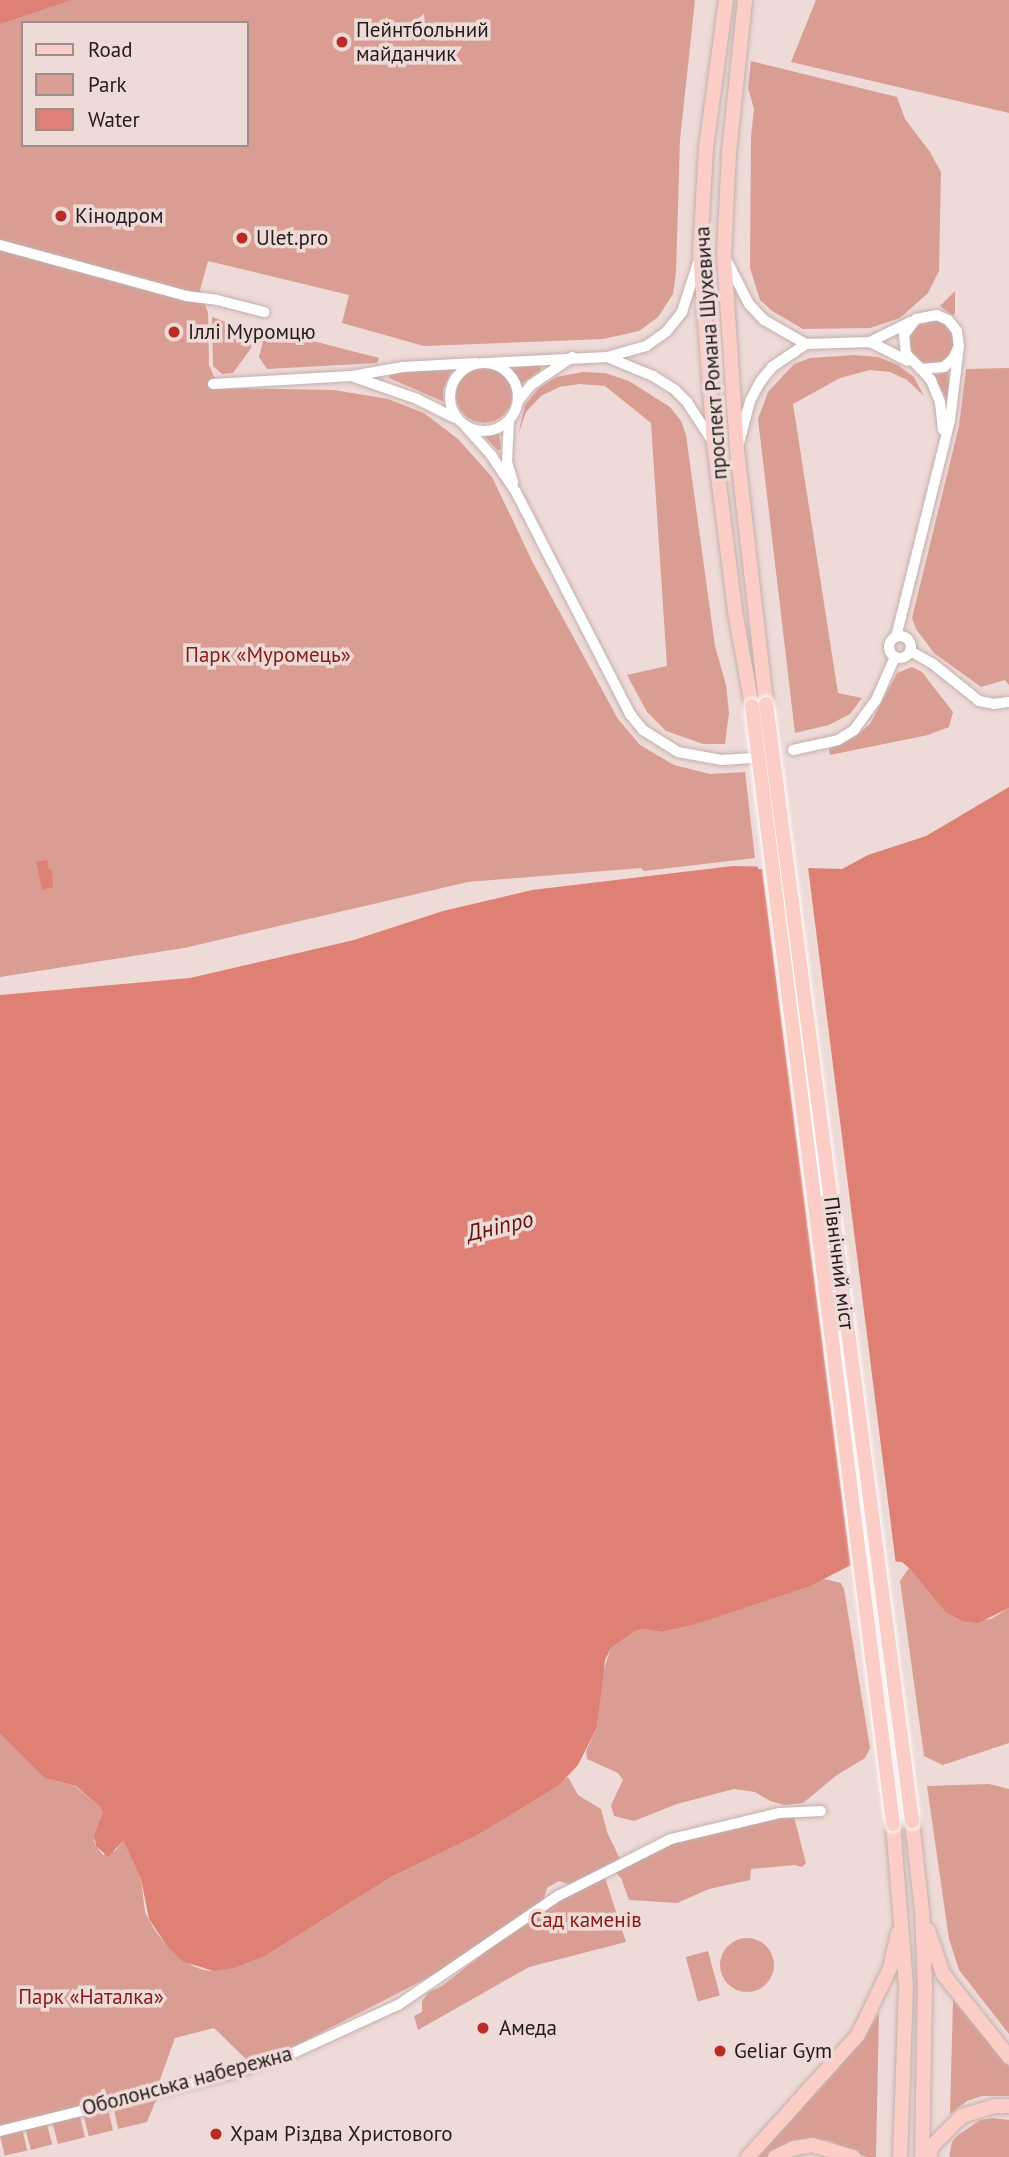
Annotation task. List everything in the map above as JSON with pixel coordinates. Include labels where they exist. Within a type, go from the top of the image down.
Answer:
[{"type":"main road","name":"проспект Романа Шухевича","points":[[726,0],[706,148],[701,253],[714,444],[736,617],[759,705]]},
{"type":"main road","name":"проспект Романа Шухевича","points":[[745,0],[736,71],[724,255],[759,705]]},
{"type":"main road","name":"Північний міст","points":[[759,705],[912,1821],[922,1911]]},
{"type":"main road","name":"Північний міст","points":[[759,705],[894,1824],[902,1910]]},
{"type":"main road","points":[[748,2157],[858,2035],[890,1968],[902,1910]]},
{"type":"main road","points":[[900,2157],[906,1986],[902,1910]]},
{"type":"main road","points":[[922,1911],[943,1974],[1009,2057]]},
{"type":"main road","points":[[922,1911],[925,1986],[922,2157]]},
{"type":"main road","points":[[929,2157],[933,2146],[962,2116],[994,2106],[1009,2106]]},
{"type":"main road","points":[[775,2157],[794,2148],[812,2146],[853,2157]]},
{"type":"street","points":[[0,245],[186,296],[217,299],[264,312]]},
{"type":"street","points":[[213,384],[352,376],[403,367],[607,357],[646,346],[666,332],[682,312],[701,253]]},
{"type":"street","points":[[724,255],[749,304],[764,320],[806,344],[870,342],[916,319],[937,315],[948,320],[957,331],[959,346],[956,386],[896,637],[889,646],[895,657]]},
{"type":"street","points":[[916,319],[904,335],[904,348],[931,380],[940,402],[942,450]]},
{"type":"street","points":[[870,342],[917,366],[944,368],[953,359],[959,346]]},
{"type":"street","points":[[737,449],[750,401],[760,382],[772,367],[806,344]]},
{"type":"street","points":[[516,492],[508,462],[509,421],[518,401],[531,385],[572,357]]},
{"type":"street","points":[[607,357],[628,364],[675,390],[687,401],[714,444]]},
{"type":"street","points":[[455,418],[450,406],[452,384],[457,374],[482,363],[507,372],[514,380],[518,401]]},
{"type":"street","points":[[352,376],[417,399],[455,418],[491,455],[516,492],[630,714],[643,730],[678,752],[722,760],[748,758]]},
{"type":"street","points":[[466,427],[488,432],[509,421]]},
{"type":"street","points":[[896,637],[907,639],[910,651],[933,664],[979,701],[994,704],[1009,702]]},
{"type":"street","points":[[895,657],[904,657],[910,651]]},
{"type":"street","points":[[793,750],[838,740],[854,730],[876,700],[895,657]]},
{"type":"street","name":"Оболонська набережна","points":[[0,2131],[234,2073],[293,2053],[398,2005],[558,1896],[671,1839],[779,1814],[821,1811]]},
{"type":"green space","name":"Парк «Муромець»","points":[[0,0],[695,0],[680,140],[673,294],[658,317],[639,331],[603,339],[424,346],[342,323],[349,295],[208,261],[200,290],[208,313],[209,365],[219,388],[334,390],[388,399],[424,413],[458,439],[492,477],[533,563],[618,719],[640,745],[674,765],[710,774],[745,772],[755,858],[644,871],[641,868],[468,882],[184,948],[0,977]]},
{"type":"green space","points":[[816,0],[1009,0],[1009,113],[791,62]]},
{"type":"green space","points":[[751,61],[897,97],[905,119],[930,152],[941,172],[939,271],[928,293],[900,318],[870,328],[803,329],[772,311],[760,300],[750,268],[751,137],[754,109],[748,88]]},
{"type":"green space","points":[[955,291],[955,313],[953,316],[940,306]]},
{"type":"green space","points":[[212,317],[247,330],[252,336],[254,344],[233,373],[222,374],[213,366]]},
{"type":"green space","points":[[931,320],[947,326],[953,342],[947,358],[931,364],[915,358],[909,342],[915,326]]},
{"type":"green space","points":[[274,331],[379,358],[377,363],[267,369],[259,357],[263,341]]},
{"type":"green space","points":[[854,355],[878,357],[898,365],[914,377],[924,396],[907,380],[890,372],[870,370],[840,378],[793,404],[838,693],[862,698],[850,714],[829,725],[795,733],[758,419],[768,392],[794,364],[810,358]]},
{"type":"green space","points":[[540,363],[541,370],[520,385],[510,365]]},
{"type":"green space","points":[[478,367],[490,367],[500,371],[508,379],[512,395],[508,411],[500,419],[490,423],[478,423],[468,419],[460,411],[456,401],[456,389],[460,379],[468,371]]},
{"type":"green space","points":[[453,368],[443,390],[444,402],[389,378],[392,371]]},
{"type":"green space","points":[[1009,368],[1009,685],[1005,680],[981,687],[934,653],[916,629],[912,618],[959,426],[966,369]]},
{"type":"green space","points":[[948,371],[950,396],[947,399],[934,379],[935,375]]},
{"type":"green space","points":[[583,372],[605,373],[629,381],[670,407],[681,421],[686,435],[715,646],[726,685],[729,713],[725,744],[703,744],[666,731],[647,712],[627,675],[667,666],[651,423],[605,386],[580,384],[559,387],[541,396],[526,412],[518,435],[525,405],[539,388],[556,377]]},
{"type":"green space","points":[[499,431],[501,449],[498,451],[485,437]]},
{"type":"green space","points":[[912,667],[922,672],[953,712],[949,727],[928,735],[830,755],[829,749],[855,737],[870,724],[897,673]]},
{"type":"green space","points":[[909,1568],[946,1613],[962,1621],[991,1619],[1009,1608],[1009,1743],[943,1765],[924,1756],[900,1581]]},
{"type":"green space","points":[[824,1579],[841,1583],[844,1589],[870,1748],[865,1758],[837,1775],[803,1803],[784,1805],[755,1792],[734,1789],[677,1804],[634,1821],[614,1816],[611,1805],[623,1780],[618,1773],[587,1759],[586,1751],[597,1727],[601,1677],[611,1648],[635,1631],[643,1629],[662,1632],[693,1625]]},
{"type":"green space","name":"Парк «Наталка»","points":[[0,1734],[44,1778],[75,1786],[100,1807],[103,1813],[94,1841],[96,1846],[103,1855],[115,1851],[123,1841],[141,1879],[145,1912],[154,1929],[167,1946],[193,1966],[203,1970],[213,1971],[267,1955],[391,1877],[476,1836],[568,1777],[578,1795],[601,1809],[607,1832],[620,1859],[572,1885],[559,1881],[547,1888],[543,1902],[447,1968],[295,2046],[251,2064],[214,2028],[175,2038],[157,2088],[0,2127]]},
{"type":"green space","points":[[989,1784],[1009,1789],[1009,2034],[959,1970],[949,1939],[927,1786]]},
{"type":"green space","points":[[781,1815],[794,1817],[806,1863],[802,1867],[795,1865],[751,1869],[750,1880],[709,1889],[677,1903],[629,1900],[621,1878],[614,1871],[672,1841]]},
{"type":"green space","name":"Сад каменів","points":[[604,1875],[626,1942],[529,1967],[418,2030],[414,2016],[422,2012],[422,2001],[429,1992],[442,1986],[527,1919]]},
{"type":"green space","points":[[747,1938],[766,1946],[774,1965],[766,1984],[747,1992],[728,1984],[720,1965],[728,1946]]},
{"type":"green space","points":[[708,1951],[720,1995],[698,2001],[686,1957]]},
{"type":"green space","points":[[953,2000],[1009,2066],[1009,2096],[982,2096],[967,2101],[950,2114]]},
{"type":"green space","points":[[879,2013],[876,2157],[866,2157],[830,2141],[813,2138],[789,2142],[766,2157],[758,2157],[833,2074],[864,2037]]},
{"type":"green space","points":[[159,2093],[147,2122],[118,2129],[113,2104]]},
{"type":"green space","points":[[107,2106],[113,2130],[89,2136],[83,2112]]},
{"type":"green space","points":[[79,2113],[85,2137],[58,2144],[52,2120]]},
{"type":"green space","points":[[980,2120],[1009,2120],[1009,2157],[949,2157],[952,2142],[957,2136]]},
{"type":"green space","points":[[46,2121],[52,2144],[31,2150],[25,2127]]},
{"type":"green space","points":[[22,2128],[27,2150],[5,2156],[0,2133]]},
{"type":"water","points":[[0,0],[71,0],[0,24]]},
{"type":"water","name":"Дніпро","points":[[1009,787],[1009,1608],[978,1623],[962,1621],[946,1613],[902,1562],[881,1560],[853,1564],[810,1586],[693,1625],[662,1632],[643,1629],[635,1631],[611,1648],[605,1660],[597,1727],[578,1765],[559,1785],[476,1836],[391,1877],[267,1955],[234,1968],[213,1971],[182,1961],[167,1946],[149,1919],[141,1879],[123,1841],[108,1857],[96,1846],[94,1835],[103,1813],[100,1807],[76,1786],[44,1778],[0,1734],[0,995],[190,978],[354,940],[443,911],[532,890],[733,866],[842,869],[868,855],[926,836]]},
{"type":"water","points":[[47,860],[49,870],[52,870],[53,887],[42,890],[36,862]]},
{"type":"pier","points":[[757,864],[808,867],[896,1565],[881,1563],[851,1569],[762,869],[758,869]]},
{"type":"place","name":"Пейнтбольний майданчик","points":[[342,42]]},
{"type":"place","name":"Кінодром","points":[[61,216]]},
{"type":"place","name":"Ulet.pro","points":[[242,238]]},
{"type":"place","name":"Іллі Муромцю","points":[[174,332]]},
{"type":"place","name":"Амеда","points":[[483,2028]]},
{"type":"place","name":"Geliar Gym","points":[[720,2051]]},
{"type":"place","name":"Храм Різдва Христового","points":[[216,2134]]}]
